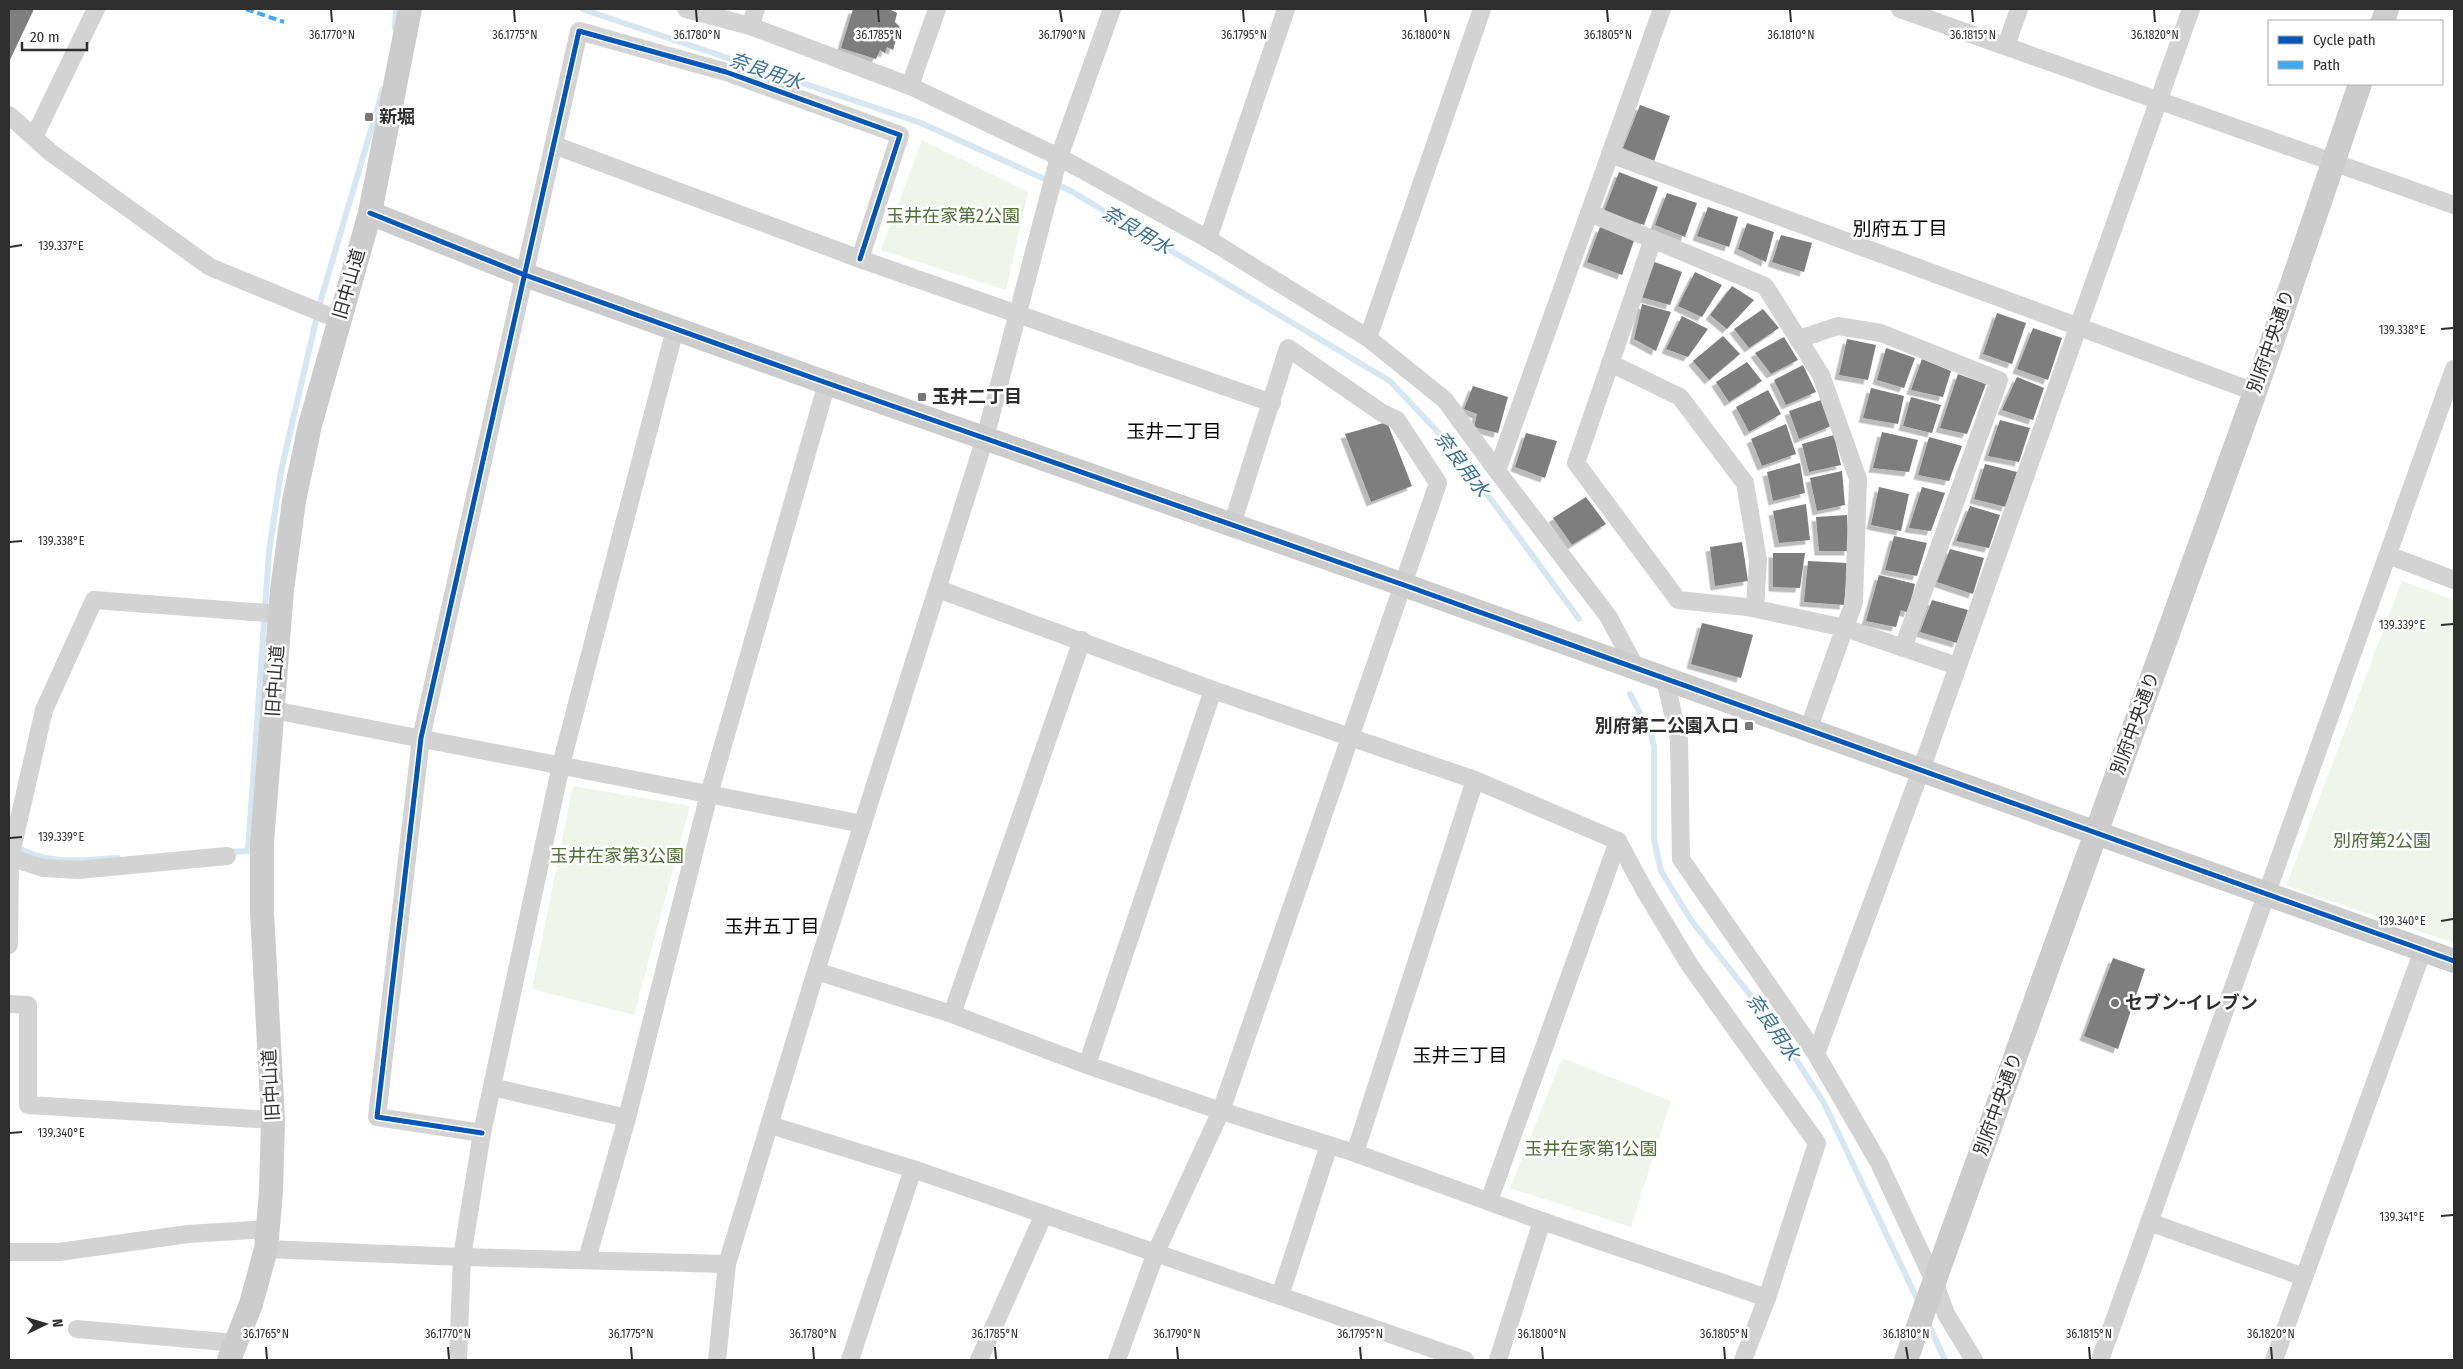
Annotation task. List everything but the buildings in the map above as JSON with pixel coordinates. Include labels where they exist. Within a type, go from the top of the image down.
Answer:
[{"type":"street","points":[[34,137],[96,9]]},
{"type":"street","name":"旧中山道","points":[[232,1352],[251,1304],[267,1239],[273,1120],[262,912],[262,843],[280,614],[294,501],[310,425],[370,213],[410,9]]},
{"type":"street","points":[[686,9],[750,26],[910,86],[1059,157],[1208,239],[1368,338],[1445,400],[1608,616],[1637,670]]},
{"type":"street","points":[[750,26],[756,9]]},
{"type":"street","points":[[910,86],[937,9]]},
{"type":"street","points":[[717,1360],[727,1264],[816,971],[985,438],[1019,315],[1059,157],[1112,9]]},
{"type":"street","points":[[1208,239],[1286,9]]},
{"type":"street","points":[[1368,338],[1482,9]]},
{"type":"street","points":[[1497,471],[1662,9]]},
{"type":"street","points":[[1900,9],[2454,205]]},
{"type":"street","points":[[2006,46],[2019,9]]},
{"type":"street","points":[[1816,1054],[1921,770],[2157,100],[2191,9]]},
{"type":"street","points":[[482,1133],[377,1116],[421,738],[579,31],[726,72],[900,135],[860,259]]},
{"type":"street","name":"別府中央通り","points":[[1906,1360],[2255,392],[2360,85]]},
{"type":"street","points":[[9,115],[50,152],[210,267],[339,320]]},
{"type":"street","points":[[554,145],[860,259],[1272,403]]},
{"type":"street","points":[[1610,154],[2255,392]]},
{"type":"street","points":[[370,213],[525,274],[827,383],[1404,585],[2454,961]]},
{"type":"street","points":[[1589,213],[1765,286],[1821,375],[1858,479],[1854,602],[1808,730]]},
{"type":"street","points":[[1653,239],[1576,463],[1678,600],[1755,608],[1845,628],[1958,666]]},
{"type":"street","points":[[1799,339],[1838,326],[1881,333],[1999,380],[1903,648]]},
{"type":"street","points":[[458,1360],[462,1258],[482,1133],[561,765],[675,328]]},
{"type":"street","points":[[1117,1360],[1156,1252],[1221,1111],[1438,483],[1397,420],[1382,413],[1288,348],[1232,525]]},
{"type":"street","points":[[1610,362],[1680,397],[1744,483],[1758,560],[1755,608]]},
{"type":"street","points":[[2100,1360],[2454,369]]},
{"type":"street","points":[[587,1259],[627,1118],[709,794],[827,383]]},
{"type":"street","points":[[2388,556],[2454,580]]},
{"type":"street","points":[[938,589],[1082,640],[1213,690],[1475,780],[1618,841],[1645,892],[1688,964],[1817,1143],[1767,1298],[1743,1360]]},
{"type":"street","points":[[9,945],[9,857],[44,710],[94,600],[280,614]]},
{"type":"street","points":[[952,1014],[1082,640]]},
{"type":"street","points":[[1665,680],[1680,739],[1681,859],[1816,1054],[1879,1163],[1931,1289],[1974,1360]]},
{"type":"street","points":[[1087,1065],[1213,690]]},
{"type":"street","points":[[273,710],[863,824]]},
{"type":"street","points":[[1355,1153],[1475,780]]},
{"type":"street","points":[[1489,1201],[1618,841]]},
{"type":"street","points":[[9,857],[43,868],[78,870],[227,856]]},
{"type":"street","points":[[2274,1360],[2423,950]]},
{"type":"street","points":[[816,971],[952,1014],[1087,1065],[1221,1111],[1355,1153],[1542,1221],[1767,1298]]},
{"type":"street","points":[[9,1004],[28,1005],[28,1105],[273,1120]]},
{"type":"street","points":[[492,1087],[627,1118]]},
{"type":"street","points":[[770,1125],[1044,1214],[1465,1360]]},
{"type":"street","points":[[1280,1296],[1329,1145]]},
{"type":"street","points":[[850,1360],[913,1170]]},
{"type":"street","points":[[979,1360],[1044,1214]]},
{"type":"street","points":[[1498,1360],[1542,1221]]},
{"type":"street","points":[[2149,1222],[2304,1277]]},
{"type":"street","points":[[9,1252],[59,1252],[188,1234],[267,1239],[462,1258],[587,1259],[727,1264]]},
{"type":"street","points":[[77,1329],[232,1352]]},
{"type":"green space","name":"玉井在家第2公園","points":[[922,140],[1028,192],[1006,290],[881,250]]},
{"type":"green space","name":"別府第2公園","points":[[2402,581],[2454,600],[2454,943],[2286,886]]},
{"type":"green space","name":"玉井在家第3公園","points":[[573,786],[690,806],[634,1015],[532,989]]},
{"type":"green space","name":"玉井在家第1公園","points":[[1562,1058],[1671,1101],[1631,1227],[1510,1188]]},
{"type":"waterway","points":[[395,28],[396,9]]},
{"type":"waterway","name":"奈良用水","points":[[582,9],[921,123],[1071,191],[1390,381],[1437,431],[1493,502],[1579,619]]},
{"type":"waterway","points":[[228,852],[248,851],[269,552],[281,471],[321,299],[383,89]]},
{"type":"waterway","name":"奈良用水","points":[[1630,694],[1651,734],[1654,747],[1654,840],[1661,871],[1691,920],[1774,1025],[1824,1103],[1919,1303]]},
{"type":"waterway","points":[[14,845],[26,852],[51,859],[118,858]]},
{"type":"waterway","name":"奈良用水","points":[[1927,1321],[1945,1360]]},
{"type":"marked path","points":[[246,9],[284,22]]},
{"type":"cycle path","points":[[482,1133],[377,1117],[421,738],[579,31],[726,72],[900,135],[860,259]]},
{"type":"cycle path","points":[[370,213],[525,275],[1404,585],[2454,961]]},
{"type":"place","name":"新堀","points":[[369,117]]},
{"type":"place","name":"玉井二丁目","points":[[922,397]]},
{"type":"place","name":"別府第二公園入口","points":[[1749,726]]},
{"type":"place","name":"セブン-イレブン","points":[[2115,1003]]},
{"type":"district","name":"別府五丁目","points":[[1900,228]]},
{"type":"district","name":"玉井二丁目","points":[[1174,431]]},
{"type":"district","name":"玉井五丁目","points":[[772,926]]},
{"type":"district","name":"玉井三丁目","points":[[1460,1055]]}]
